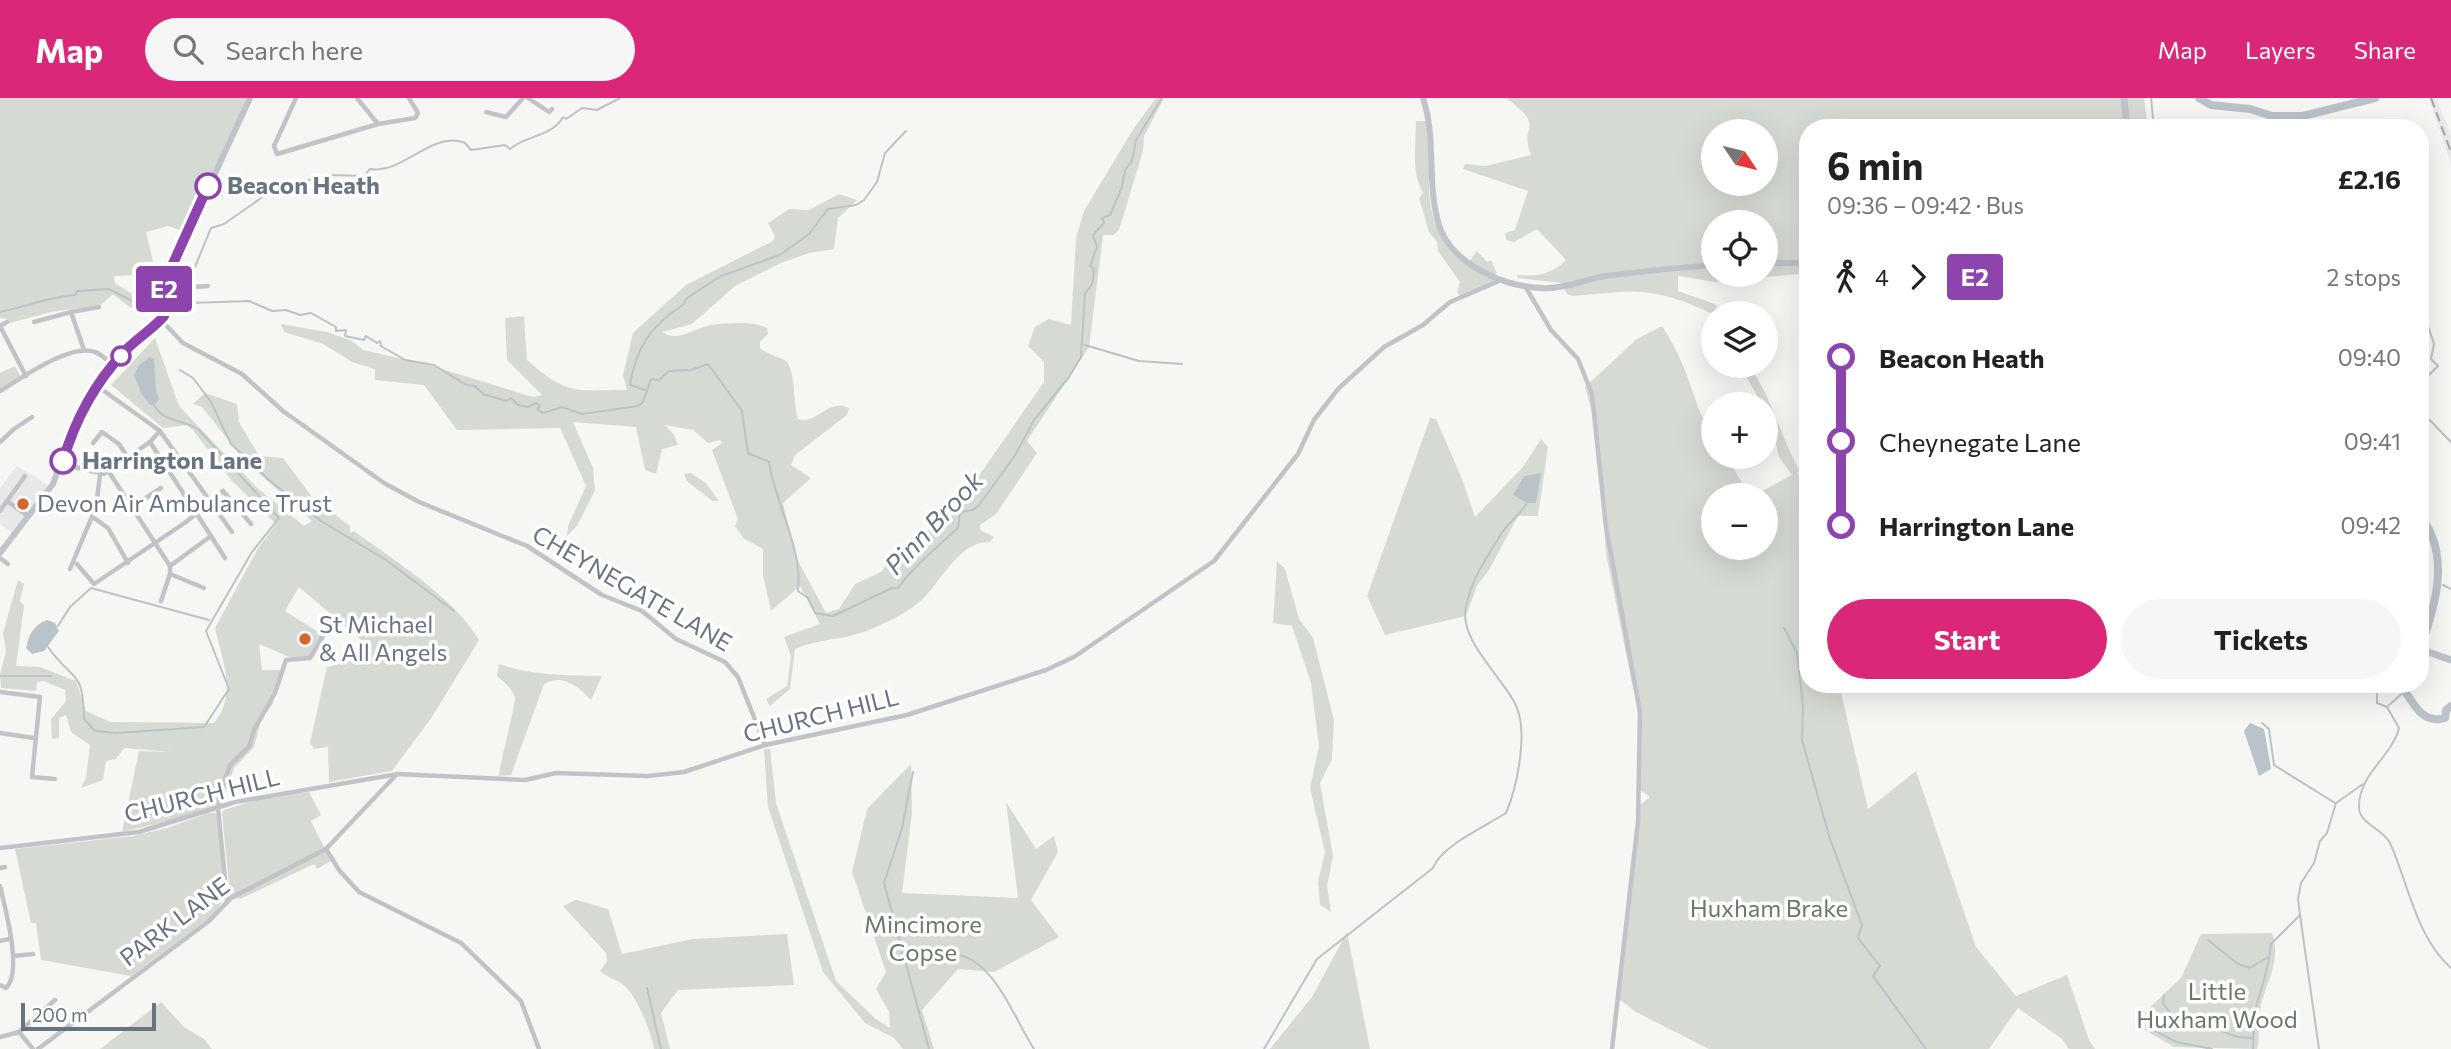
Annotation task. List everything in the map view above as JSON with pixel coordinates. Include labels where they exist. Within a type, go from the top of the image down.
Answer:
[{"type":"main road","points":[[2124,98],[2126,119]]},
{"type":"main road","points":[[2429,652],[2451,660]]},
{"type":"street","points":[[8,564],[0,556],[54,484],[74,425],[97,386],[113,365],[161,320],[167,303],[164,289],[167,277],[250,98]]},
{"type":"street","points":[[296,98],[274,146],[277,154],[378,124],[415,118],[417,110],[409,98]]},
{"type":"street","points":[[357,98],[378,124]]},
{"type":"street","points":[[506,117],[525,98],[550,110],[545,119]]},
{"type":"street","points":[[1423,98],[1432,136],[1430,176],[1440,228],[1451,247],[1499,281],[1525,285],[1534,291],[1551,330],[1578,359],[1592,394],[1606,527],[1640,712],[1638,821],[1612,1049]]},
{"type":"street","points":[[486,112],[506,117]]},
{"type":"street","points":[[506,117],[507,125]]},
{"type":"street","points":[[1778,263],[1799,263]]},
{"type":"street","points":[[1534,291],[1605,276],[1701,266]]},
{"type":"street","points":[[167,277],[184,284],[208,286]]},
{"type":"street","name":"CHURCH HILL","points":[[0,848],[139,832],[258,797],[398,774],[525,780],[556,773],[666,775],[699,768],[765,745],[908,715],[1028,676],[1074,657],[1214,561],[1298,454],[1324,405],[1372,357],[1423,325],[1450,302],[1499,281]]},
{"type":"street","points":[[34,322],[99,307]]},
{"type":"street","points":[[71,312],[84,350]]},
{"type":"street","name":"CHEYNEGATE LANE","points":[[161,320],[183,343],[242,374],[283,411],[384,483],[431,507],[531,548],[602,595],[642,611],[676,639],[725,662],[738,677],[765,745]]},
{"type":"street","points":[[7,322],[0,326],[26,376]]},
{"type":"street","points":[[0,391],[66,355],[84,350],[97,353],[113,365]]},
{"type":"street","points":[[97,386],[160,431],[232,532]]},
{"type":"street","points":[[0,442],[32,417]]},
{"type":"street","points":[[62,464],[100,475],[109,472],[150,442],[160,431]]},
{"type":"street","points":[[93,443],[102,432],[119,444],[128,458]]},
{"type":"street","points":[[150,442],[225,558]]},
{"type":"street","points":[[109,472],[170,566],[161,601]]},
{"type":"street","points":[[70,569],[96,507],[100,475]]},
{"type":"street","points":[[0,511],[25,476]]},
{"type":"street","points":[[132,507],[162,488]]},
{"type":"street","points":[[77,564],[94,584],[197,513],[223,491],[251,524]]},
{"type":"street","points":[[7,501],[29,517]]},
{"type":"street","points":[[94,518],[108,528],[128,562]]},
{"type":"street","points":[[170,566],[213,538]]},
{"type":"street","points":[[170,574],[204,588]]},
{"type":"street","points":[[228,902],[218,808],[230,765],[249,747],[254,730],[275,693],[286,660],[310,658],[333,618]]},
{"type":"street","points":[[0,692],[40,696],[32,777],[55,779]]},
{"type":"street","points":[[0,733],[34,738]]},
{"type":"street","name":"PARK LANE","points":[[35,1049],[195,932],[228,902],[326,849],[398,774]]},
{"type":"street","points":[[326,849],[339,870],[359,892],[461,943],[521,1001],[539,1049]]},
{"type":"street","points":[[0,886],[13,956],[12,981],[6,988],[0,985]]},
{"type":"street","points":[[0,941],[9,939]]},
{"type":"street","points":[[13,956],[33,954]]},
{"type":"street","points":[[0,1037],[19,1032],[55,1000]]},
{"type":"street","points":[[19,1032],[35,1049]]},
{"type":"shaded area","points":[[2429,98],[2436,98],[2451,135],[2451,164]]},
{"type":"shaded area","points":[[150,357],[154,359],[159,399],[154,405],[150,405],[141,393],[134,375],[139,365]]},
{"type":"shaded area","points":[[17,466],[48,485],[13,533],[0,524],[0,488]]},
{"type":"shaded area","points":[[1541,473],[1536,503],[1527,503],[1513,495],[1524,476]]},
{"type":"shaded area","points":[[47,620],[55,623],[59,631],[44,651],[32,654],[26,648],[30,635],[38,625]]},
{"type":"shaded area","points":[[2250,723],[2264,729],[2271,769],[2259,776],[2244,731]]},
{"type":"green space","points":[[0,98],[247,98],[185,232],[168,226],[146,232],[156,274],[114,276],[115,283],[140,299],[131,308],[113,294],[101,305],[51,312],[10,323],[7,319],[0,318]]},
{"type":"green space","points":[[1156,98],[1164,98],[1144,136],[1143,151],[1119,230],[1113,235],[1103,235],[1089,347],[1027,441],[1037,453],[996,514],[980,525],[980,530],[994,537],[990,542],[967,549],[922,599],[902,614],[864,632],[795,649],[790,689],[770,706],[766,699],[787,686],[791,656],[784,637],[820,624],[800,586],[771,611],[763,575],[763,549],[743,538],[735,526],[738,519],[712,450],[722,443],[720,440],[708,443],[693,430],[665,425],[678,445],[662,449],[656,474],[645,470],[636,427],[573,422],[593,468],[595,490],[577,526],[567,536],[568,526],[586,486],[560,428],[457,430],[424,385],[375,380],[375,369],[352,362],[323,344],[284,332],[281,324],[327,332],[352,341],[363,350],[429,365],[533,397],[542,395],[507,360],[505,318],[524,316],[527,360],[552,380],[583,390],[627,390],[623,375],[633,333],[686,285],[773,241],[775,236],[768,223],[789,209],[809,210],[839,194],[857,200],[838,218],[834,249],[809,253],[781,263],[735,286],[692,324],[662,332],[674,336],[711,325],[732,323],[755,324],[767,328],[768,334],[760,342],[760,348],[789,364],[798,419],[810,419],[835,406],[849,408],[847,415],[795,455],[791,465],[811,478],[783,503],[796,557],[826,613],[839,609],[855,584],[881,572],[898,549],[951,516],[1044,382],[1044,362],[1028,346],[1035,327],[1049,319],[1071,325],[1076,238],[1084,211],[1134,128]]},
{"type":"green space","points":[[1506,98],[2144,98],[2147,119],[1799,119],[1799,274],[1778,276],[1778,210],[1701,210],[1701,280],[1678,276],[1678,291],[1706,301],[1701,301],[1701,309],[1659,294],[1644,292],[1573,296],[1567,294],[1561,283],[1518,278],[1517,275],[1538,275],[1550,271],[1566,260],[1537,229],[1514,242],[1506,240],[1505,233],[1515,230],[1528,191],[1463,169],[1465,164],[1485,166],[1531,155],[1528,145],[1529,121],[1519,108]]},
{"type":"green space","points":[[1416,121],[1427,121],[1429,195],[1435,223],[1445,239],[1469,262],[1477,251],[1487,262],[1491,260],[1497,273],[1492,276],[1495,283],[1463,299],[1457,292],[1460,282],[1438,251],[1437,242],[1429,232],[1419,198],[1423,193],[1416,168]]},
{"type":"green space","name":"Huxham Brake","points":[[1662,326],[1682,362],[1701,414],[1701,469],[1734,469],[1742,483],[1701,483],[1701,560],[1778,560],[1777,483],[1792,475],[1779,457],[1778,423],[1799,469],[1799,693],[1841,693],[1868,809],[1916,771],[1976,947],[2016,996],[2067,975],[2089,1040],[2095,1049],[2069,1049],[2062,1039],[2018,1008],[1989,1049],[1709,1049],[1636,1012],[1616,997],[1640,805],[1650,797],[1640,790],[1638,712],[1606,554],[1598,432],[1585,387],[1637,339]]},
{"type":"green space","points":[[155,338],[179,406],[256,487],[304,526],[312,521],[244,460],[202,407],[193,404],[205,393],[237,404],[239,422],[259,456],[283,458],[312,497],[350,526],[350,533],[354,531],[439,594],[455,609],[479,640],[432,717],[392,771],[329,782],[328,747],[314,749],[310,743],[327,667],[364,658],[359,656],[366,644],[299,587],[285,611],[323,635],[310,658],[289,657],[259,644],[262,670],[281,670],[271,699],[274,702],[261,720],[254,747],[234,768],[222,803],[182,818],[122,832],[139,751],[172,752],[124,748],[116,759],[106,761],[103,780],[81,788],[86,778],[90,745],[71,732],[66,715],[59,718],[59,738],[52,739],[51,719],[66,701],[65,690],[44,681],[37,682],[36,691],[1,688],[0,674],[6,652],[3,633],[18,580],[24,584],[20,601],[24,606],[16,666],[40,667],[76,681],[86,711],[110,722],[214,723],[221,712],[227,688],[215,628],[258,548],[276,524],[231,480],[193,430],[187,425],[163,428],[111,385]]},
{"type":"green space","points":[[15,366],[20,376],[0,389],[0,373]]},
{"type":"green space","name":"Huxham Brake","points":[[1747,378],[1757,378],[1764,392],[1755,392]]},
{"type":"green space","points":[[1430,418],[1436,419],[1475,517],[1523,467],[1541,439],[1548,447],[1538,516],[1518,516],[1489,570],[1477,586],[1466,616],[1385,635],[1367,596]]},
{"type":"green space","points":[[691,473],[706,483],[719,501],[712,501],[687,481],[684,474]]},
{"type":"green space","points":[[1277,561],[1285,569],[1299,619],[1313,638],[1334,720],[1332,759],[1320,783],[1333,856],[1327,886],[1331,912],[1320,905],[1318,882],[1325,852],[1310,788],[1319,746],[1311,683],[1292,626],[1273,623]]},
{"type":"green space","points":[[499,664],[537,673],[602,676],[591,700],[570,683],[558,680],[544,684],[511,775],[499,776],[515,698],[497,676]]},
{"type":"green space","name":"Mincimore Copse","points":[[764,749],[770,749],[776,803],[836,981],[877,1020],[890,1028],[889,1012],[876,989],[886,972],[852,872],[867,809],[911,764],[912,813],[902,893],[1018,898],[1006,802],[1036,849],[1054,836],[1058,852],[1031,900],[1059,937],[994,972],[958,969],[922,1010],[934,1049],[903,1049],[894,1038],[865,1023],[823,972],[768,807]]},
{"type":"green space","points":[[309,792],[321,815],[311,821],[331,861],[317,869],[314,864],[240,899],[230,896],[222,813],[224,810],[259,799]]},
{"type":"green space","points":[[208,813],[216,813],[217,816],[223,867],[222,895],[216,913],[131,976],[41,960],[36,923],[31,923],[15,849],[133,836],[167,828]]},
{"type":"green space","points":[[576,900],[608,909],[622,954],[693,939],[787,934],[794,985],[678,990],[661,1013],[670,1049],[654,1049],[643,1016],[630,991],[600,971],[607,961],[606,953],[563,906]]},
{"type":"green space","points":[[1347,932],[1370,1049],[1270,1049],[1312,997]]},
{"type":"green space","name":"Little Huxham Wood","points":[[2272,933],[2275,944],[2274,963],[2260,1010],[2257,1049],[2174,1047],[2145,1030],[2145,1012],[2181,978],[2201,934]]},
{"type":"green space","points":[[161,1002],[184,1027],[204,1039],[212,1049],[100,1049]]},
{"type":"waterway","points":[[174,302],[171,284],[180,286],[190,279],[211,228],[224,224],[284,182],[297,183],[331,175],[364,176],[370,169],[395,165],[441,142],[465,143],[471,150],[505,145],[510,149],[545,133],[563,117],[566,119],[582,108],[597,110],[620,98]]},
{"type":"waterway","name":"Pinn Brook","points":[[0,312],[75,295],[77,291],[109,289],[134,302],[141,299],[160,304],[249,301],[272,311],[286,310],[300,315],[311,313],[336,327],[336,331],[346,330],[345,336],[364,340],[366,336],[377,343],[380,341],[381,346],[405,360],[434,365],[466,385],[475,386],[483,394],[506,401],[511,398],[518,405],[528,407],[536,403],[540,406],[537,409],[543,413],[562,407],[582,414],[638,406],[643,402],[651,379],[659,380],[669,371],[691,370],[708,364],[742,411],[748,453],[769,462],[793,543],[798,591],[808,598],[815,613],[833,616],[892,588],[898,588],[918,565],[958,528],[960,512],[973,510],[979,505],[1014,457],[1034,420],[1069,377],[1081,357],[1085,293],[1092,282],[1094,269],[1090,266],[1097,247],[1093,235],[1104,223],[1102,218],[1110,215],[1122,187],[1125,170],[1132,161],[1136,140],[1162,98]]},
{"type":"waterway","points":[[2151,98],[2153,119]]},
{"type":"waterway","points":[[2199,98],[2211,105],[2250,109],[2272,116],[2303,116],[2375,98]]},
{"type":"waterway","points":[[2272,116],[2275,119]]},
{"type":"waterway","points":[[646,390],[630,385],[633,371],[641,348],[663,320],[684,304],[687,298],[721,276],[780,255],[809,234],[828,209],[856,205],[864,200],[877,182],[885,153],[906,131]]},
{"type":"waterway","points":[[2429,329],[2434,344],[2431,359],[2438,366],[2429,375]]},
{"type":"waterway","points":[[1085,345],[1139,361],[1182,364]]},
{"type":"waterway","points":[[180,370],[193,378],[211,402],[231,444],[269,480],[321,521],[386,560],[454,611]]},
{"type":"waterway","points":[[48,647],[79,683],[84,719],[95,731],[116,733],[204,727],[229,689],[206,631],[252,552],[279,518],[199,430],[163,415],[154,405]]},
{"type":"waterway","points":[[2429,419],[2451,442]]},
{"type":"waterway","points":[[1264,1049],[1317,959],[1433,868],[1454,844],[1506,813],[1519,764],[1519,714],[1514,702],[1477,649],[1465,620],[1466,606],[1476,576],[1503,531],[1527,503]]},
{"type":"waterway","points":[[2429,530],[2438,563],[2438,580],[2429,621]]},
{"type":"waterway","points":[[2443,585],[2451,589]]},
{"type":"waterway","points":[[58,626],[70,607],[91,588],[209,620]]},
{"type":"waterway","points":[[1784,628],[1797,653],[1799,671]]},
{"type":"waterway","points":[[0,676],[51,676]]},
{"type":"waterway","points":[[1802,693],[1802,740],[1830,839],[1862,925],[1858,938],[1880,966],[1873,976],[1926,1049]]},
{"type":"waterway","points":[[2377,693],[2377,703],[2387,707],[2399,728],[2390,748],[2364,785],[2360,796],[2360,814],[2390,843],[2421,926],[2429,941],[2451,968]]},
{"type":"waterway","points":[[2388,706],[2403,693]]},
{"type":"waterway","points":[[2406,693],[2421,713],[2431,719],[2445,718],[2446,710],[2451,706]]},
{"type":"waterway","points":[[2262,723],[2269,729],[2274,765],[2335,803]]},
{"type":"waterway","points":[[913,772],[902,828],[884,883],[929,1049]]},
{"type":"waterway","points":[[2253,1049],[2254,1016],[2271,944],[2300,915],[2298,899],[2301,883],[2314,863],[2336,803],[2363,784]]},
{"type":"waterway","points":[[2300,915],[2319,1049]]},
{"type":"waterway","points":[[2208,940],[2238,964],[2250,968],[2268,957]]},
{"type":"waterway","points":[[901,953],[947,953],[972,960],[1000,989],[1034,1049]]},
{"type":"waterway","points":[[647,988],[661,1049]]},
{"type":"waterway","points":[[2164,995],[2163,1003],[2184,1023],[2210,1027],[2242,1038],[2252,1038]]},
{"type":"waterway","points":[[2153,1030],[2176,1042],[2212,1049]]},
{"type":"railway","points":[[2431,98],[2451,152]]},
{"type":"bus line","name":"E2","points":[[63,461],[74,425],[97,386],[124,352],[164,316],[167,307],[164,289],[167,277],[208,186]]},
{"type":"place","name":"Beacon Heath","points":[[208,186]]},
{"type":"place","name":"Harrington Lane","points":[[63,461]]},
{"type":"place","name":"Devon Air Ambulance Trust","points":[[23,504]]},
{"type":"place","name":"St Michael & All Angels","points":[[305,639]]}]
